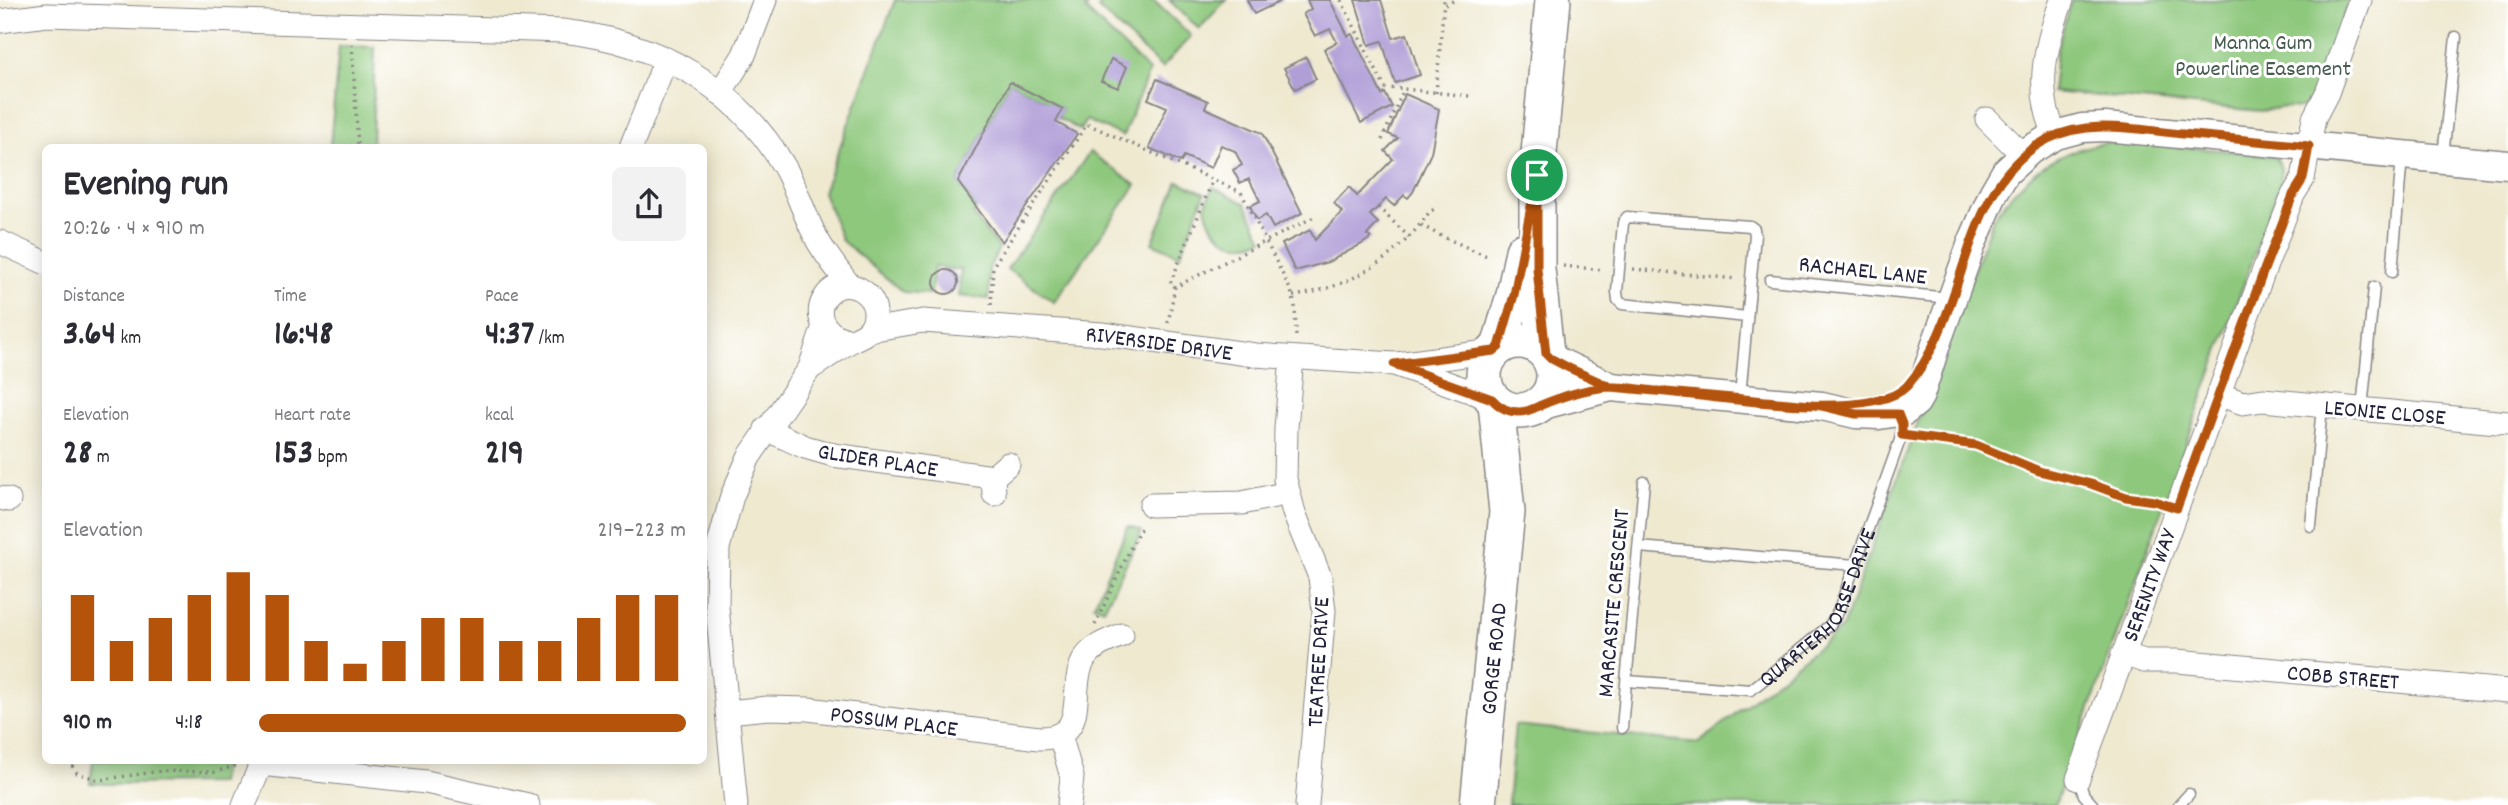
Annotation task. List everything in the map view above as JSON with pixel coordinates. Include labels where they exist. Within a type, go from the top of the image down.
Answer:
[{"type":"main road","points":[[1548,356],[1529,342],[1508,342],[1497,349],[1488,359],[1484,380],[1494,401],[1511,411],[1519,412],[1537,407],[1546,398],[1555,379],[1548,356],[1537,269],[1537,175],[1553,0]]},
{"type":"main road","points":[[1497,349],[1514,295],[1537,175]]},
{"type":"main road","name":"GORGE ROAD","points":[[1494,401],[1507,512]]},
{"type":"main road","name":"GORGE ROAD","points":[[1478,805],[1507,512],[1537,407]]},
{"type":"street","points":[[720,93],[744,55],[765,0]]},
{"type":"street","points":[[2061,133],[2045,66],[2048,41],[2062,0]]},
{"type":"street","name":"SERENITY WAY","points":[[2078,779],[2221,387],[2293,195],[2305,173],[2309,146],[2360,0]]},
{"type":"street","points":[[0,10],[17,9],[47,15]]},
{"type":"street","points":[[0,20],[47,15],[221,10],[353,24],[573,32],[613,39],[666,59],[696,75],[720,93],[757,128],[797,191],[818,240],[849,285],[865,291],[870,297],[875,314],[861,335],[810,368]]},
{"type":"street","points":[[632,144],[666,59]]},
{"type":"street","points":[[1987,119],[2023,155]]},
{"type":"street","points":[[1537,407],[1611,387],[1822,406],[1897,416],[1909,384],[1937,341],[1972,243],[1994,192],[2008,169],[2023,155],[2061,133],[2105,127],[2508,165]]},
{"type":"street","points":[[736,805],[711,547],[726,516],[739,478],[766,429],[810,368],[824,326],[821,314],[823,301],[818,240]]},
{"type":"street","points":[[0,242],[42,261]]},
{"type":"street","points":[[823,301],[834,289],[849,285]]},
{"type":"street","name":"RIVERSIDE DRIVE","points":[[870,297],[923,321]]},
{"type":"street","name":"RIVERSIDE DRIVE","points":[[861,335],[923,321],[1294,347],[1394,364],[1494,401]]},
{"type":"street","points":[[824,326],[836,337],[861,335]]},
{"type":"street","name":"TEATREE DRIVE","points":[[1294,347],[1284,464],[1288,493],[1314,559],[1323,595],[1323,632],[1307,805]]},
{"type":"street","name":"RIVERSIDE DRIVE","points":[[1394,364],[1497,349]]},
{"type":"street","points":[[1548,356],[1611,387]]},
{"type":"street","name":"LEONIE CLOSE","points":[[2221,387],[2248,390],[2263,400],[2508,422]]},
{"type":"street","name":"GLIDER PLACE","points":[[766,429],[805,447],[833,455],[998,478]]},
{"type":"street","points":[[1151,505],[1242,503],[1288,493]]},
{"type":"street","points":[[1076,793],[1060,735],[1065,733],[1074,718],[1083,660],[1096,647],[1122,635]]},
{"type":"street","name":"COBB STREET","points":[[2125,647],[2177,661],[2508,691]]},
{"type":"street","name":"POSSUM PLACE","points":[[728,712],[796,708],[1039,738],[1060,735]]},
{"type":"street","points":[[244,805],[255,764]]},
{"type":"street","points":[[264,764],[426,782],[528,805]]},
{"type":"lane","points":[[2443,159],[2456,37]]},
{"type":"lane","points":[[2392,272],[2403,155]]},
{"type":"lane","points":[[1739,399],[1751,280],[1755,235],[1754,229],[1750,226],[1627,217],[1623,223],[1617,292],[1618,300],[1622,304],[1747,317]]},
{"type":"lane","name":"RACHAEL LANE","points":[[1770,281],[1952,299]]},
{"type":"lane","points":[[2362,409],[2374,287]]},
{"type":"lane","points":[[2311,526],[2322,406]]},
{"type":"lane","name":"QUARTERHORSE DRIVE","points":[[1626,681],[1746,691],[1754,688],[1832,622],[1856,565],[1897,416]]},
{"type":"lane","name":"MARCASITE CRESCENT","points":[[1622,728],[1644,482]]},
{"type":"lane","points":[[1639,547],[1856,565]]},
{"type":"lane","points":[[2078,779],[2080,805]]},
{"type":"lane","points":[[2078,779],[2084,795],[2093,805]]},
{"type":"lane","points":[[2179,805],[2189,794]]},
{"type":"path","points":[[1342,0],[1385,88],[1470,96]]},
{"type":"path","points":[[1436,93],[1444,2],[1455,0]]},
{"type":"path","points":[[353,24],[358,144]]},
{"type":"path","points":[[1382,140],[1404,89]]},
{"type":"path","points":[[991,305],[993,266],[1087,124],[1241,192],[1293,296],[1294,347]]},
{"type":"path","points":[[1175,287],[1170,285],[1213,180]]},
{"type":"path","points":[[1378,206],[1410,238]]},
{"type":"path","points":[[1293,296],[1320,291],[1357,277],[1410,238],[1430,211],[1435,209]]},
{"type":"path","points":[[1175,287],[1317,215]]},
{"type":"path","points":[[1421,225],[1489,257]]},
{"type":"path","points":[[1561,266],[1751,280]]},
{"type":"path","points":[[1168,323],[1175,287]]},
{"type":"path","points":[[1897,416],[2039,471],[2091,484],[2126,497],[2177,508]]},
{"type":"path","points":[[1096,647],[1095,624],[1139,530],[1143,528]]},
{"type":"path","points":[[71,764],[78,773],[99,780],[162,771],[215,772],[251,764]]},
{"type":"green space","points":[[895,0],[1093,0],[1085,9],[1149,71],[1123,136],[1086,120],[1080,130],[1058,118],[1062,109],[1010,82],[958,182],[976,208],[973,215],[999,248],[989,268],[989,299],[959,296],[961,270],[934,267],[931,294],[903,292],[842,241],[823,192]]},
{"type":"green space","points":[[1105,0],[1153,0],[1191,36],[1162,68],[1098,8]]},
{"type":"green space","points":[[1169,0],[1226,0],[1199,29]]},
{"type":"green space","name":"Manna Gum Powerline Easement","points":[[2071,0],[2350,0],[2308,108],[2285,107],[2261,111],[2052,92],[2056,53]]},
{"type":"green space","points":[[339,46],[375,47],[372,144],[330,144]]},
{"type":"green space","points":[[2120,141],[2270,155],[2277,158],[2281,181],[2055,805],[1508,805],[1515,725],[1699,743],[1842,628],[1993,218],[2019,187],[2047,164],[2080,149]]},
{"type":"green space","points":[[1090,152],[1136,185],[1054,302],[1007,269]]},
{"type":"green space","points":[[1178,181],[1205,193],[1180,255],[1152,243]]},
{"type":"green space","points":[[1213,187],[1245,203],[1263,239],[1253,243],[1234,243],[1218,233],[1212,226],[1205,206]]},
{"type":"green space","points":[[1128,526],[1142,531],[1104,609],[1094,605]]},
{"type":"green space","points":[[92,764],[223,764],[220,783],[90,783]]},
{"type":"building","points":[[1247,0],[1283,0],[1254,14]]},
{"type":"building","points":[[1307,0],[1330,0],[1348,36],[1352,34],[1382,95],[1385,93],[1392,107],[1361,123],[1324,49],[1337,42],[1330,29],[1315,36],[1303,14],[1311,9]]},
{"type":"building","points":[[1355,0],[1381,0],[1393,38],[1407,34],[1420,75],[1395,83],[1382,41],[1369,45]]},
{"type":"building","points":[[1306,57],[1316,79],[1295,89],[1284,68]]},
{"type":"building","points":[[1111,59],[1127,67],[1118,88],[1101,81]]},
{"type":"building","points":[[1157,79],[1208,101],[1205,108],[1262,133],[1302,213],[1273,228],[1266,215],[1257,220],[1250,206],[1260,201],[1249,179],[1240,183],[1233,170],[1242,165],[1235,151],[1221,145],[1211,168],[1184,156],[1181,162],[1149,148],[1167,107],[1148,99]]},
{"type":"building","points":[[1010,82],[1063,109],[1056,122],[1077,134],[1002,242],[958,182]]},
{"type":"building","points":[[1405,94],[1439,109],[1431,153],[1413,192],[1408,198],[1404,195],[1394,206],[1386,199],[1370,215],[1378,223],[1367,235],[1371,238],[1328,262],[1295,271],[1282,244],[1310,230],[1315,240],[1342,212],[1334,203],[1349,187],[1357,196],[1393,159],[1385,151],[1398,138],[1388,134]]},
{"type":"building","points":[[946,270],[955,273],[958,282],[955,291],[946,294],[937,291],[934,282],[937,273]]},
{"type":"route","points":[[1537,175],[1514,295],[1499,347],[1494,351],[1394,364],[1492,399],[1503,408],[1519,412],[1587,391],[1611,387],[1822,406],[1893,397],[1909,384],[1937,341],[1972,243],[1999,183],[2018,159],[2048,139],[2066,132],[2105,127],[2309,146],[2303,179],[2293,195],[2264,270],[2177,508],[2126,497],[2091,484],[2039,471],[1976,445],[1902,435],[1898,414],[1856,414],[1822,406],[1675,393],[1611,387],[1569,368],[1546,354],[1537,269],[1537,175]]}]
